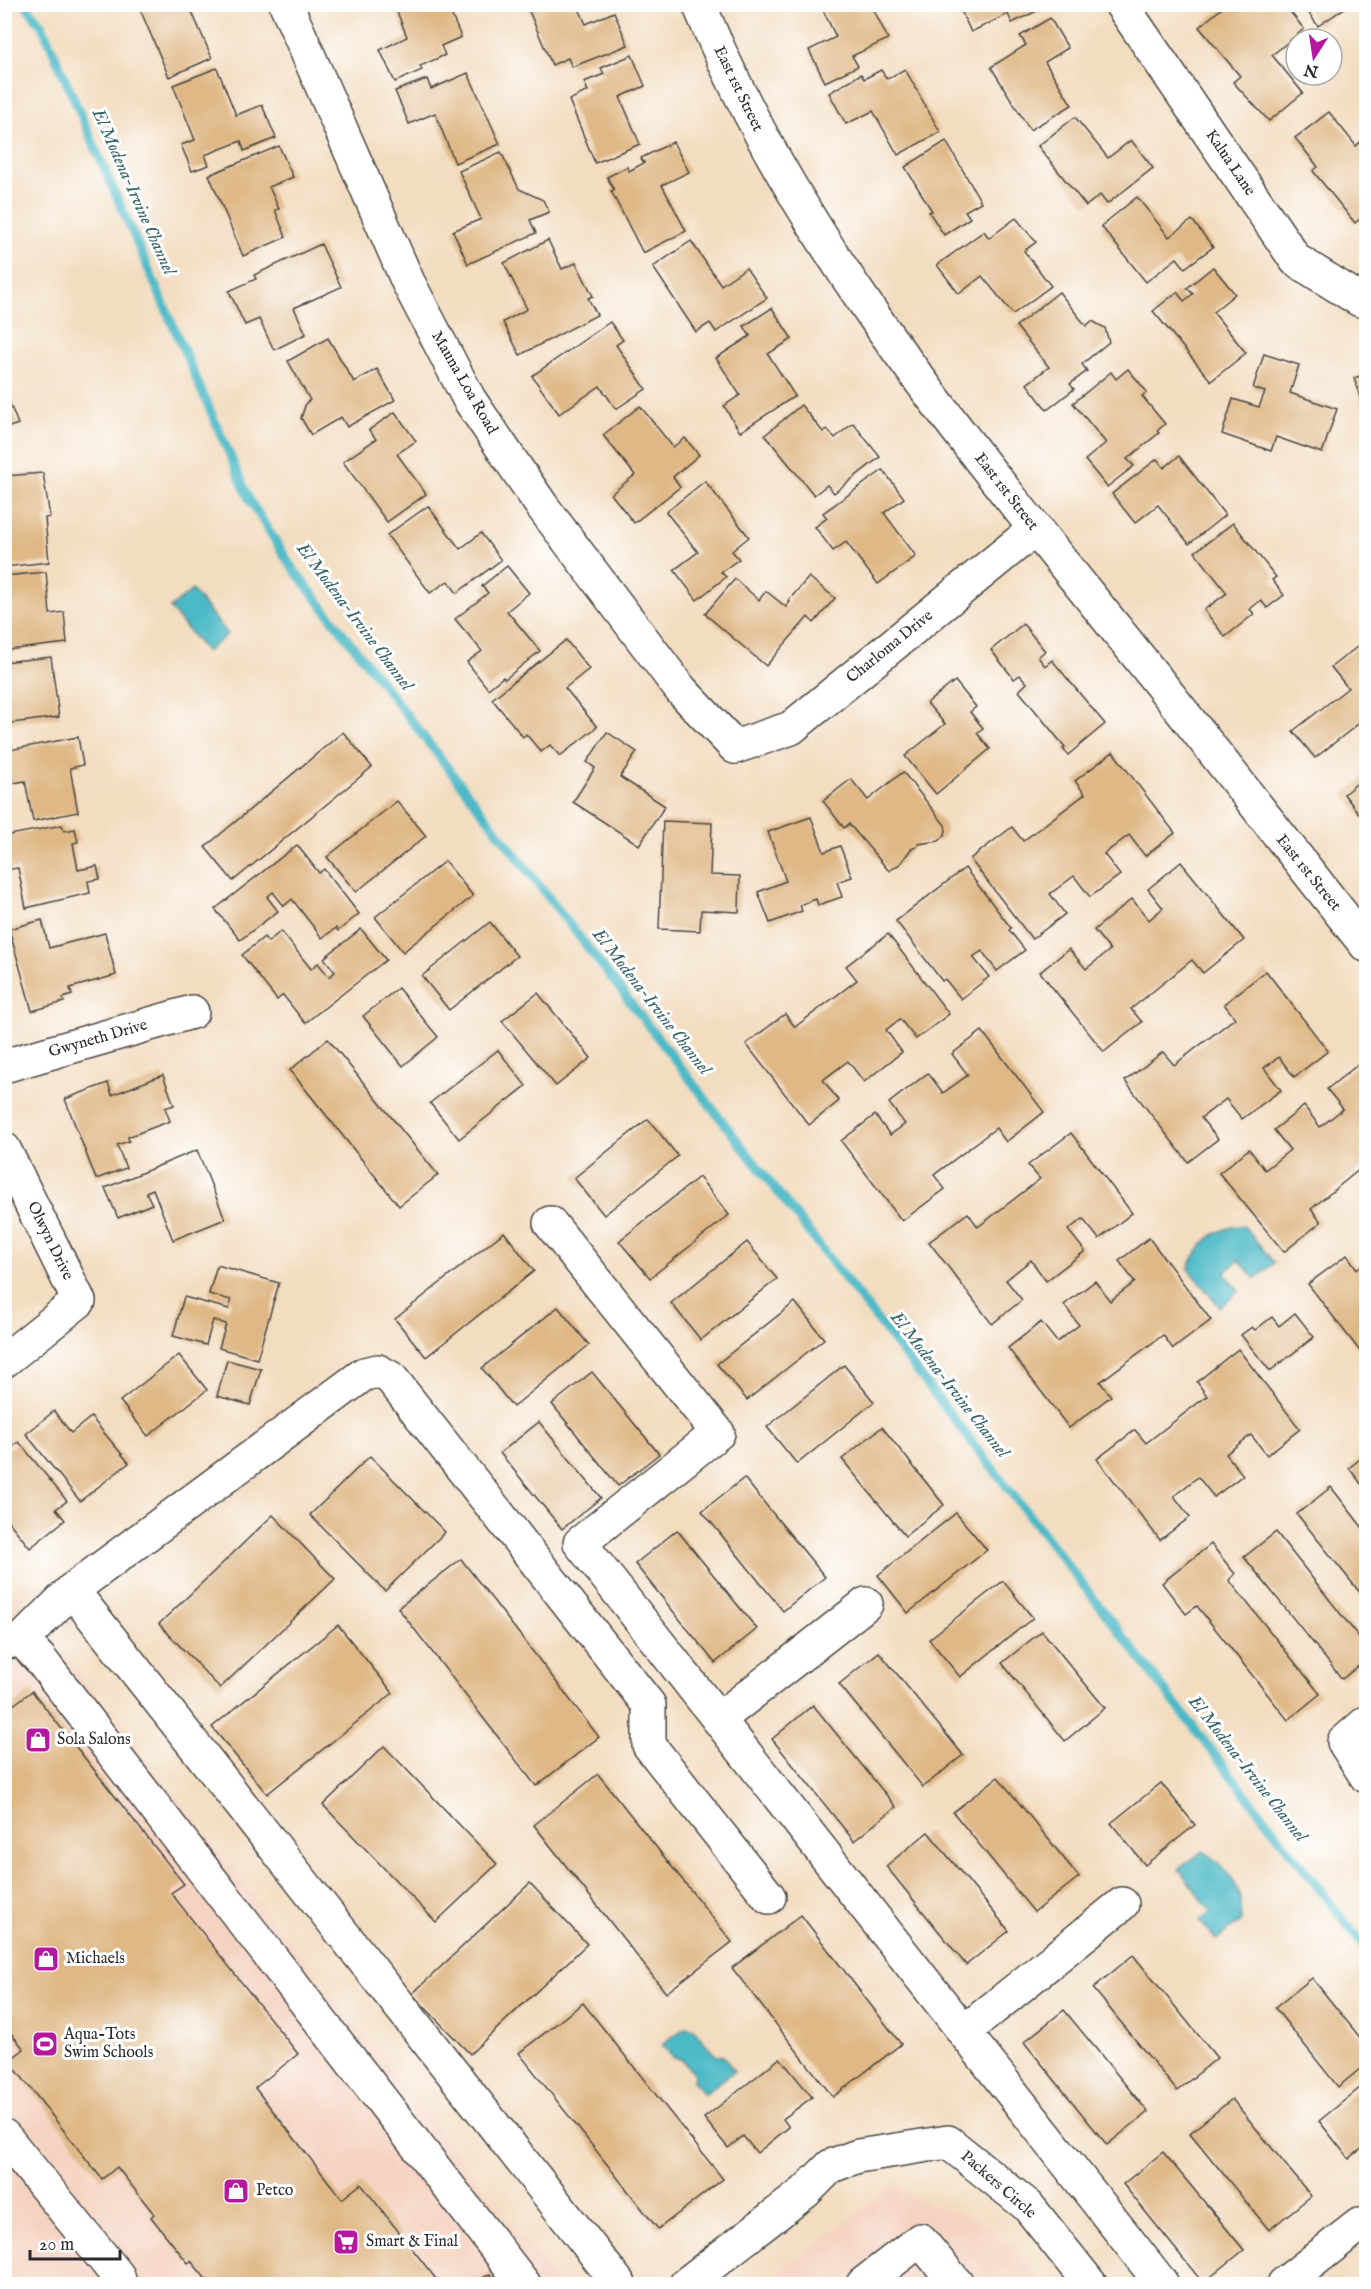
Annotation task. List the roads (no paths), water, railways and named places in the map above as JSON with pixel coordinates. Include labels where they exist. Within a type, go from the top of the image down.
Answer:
[{"type":"street","name":"Mauna Loa Road","points":[[286,4],[408,282],[469,399],[542,506],[681,690],[735,747]]},
{"type":"street","name":"East 1st Street","points":[[699,4],[727,68],[771,155],[826,247],[946,415],[1366,945]]},
{"type":"street","name":"Kalua Lane","points":[[1121,4],[1296,260],[1363,298]]},
{"type":"street","name":"Charloma Drive","points":[[735,747],[791,728],[1035,529]]},
{"type":"street","name":"Gwyneth Drive","points":[[4,1066],[192,1012]]},
{"type":"street","name":"Olwyn Drive","points":[[4,1149],[79,1301],[4,1361]]},
{"type":"street","points":[[550,1223],[718,1433],[580,1543],[1162,2284]]},
{"type":"street","points":[[524,2284],[40,1659],[13,1641],[72,1590],[364,1374],[378,1371],[391,1378],[649,1705],[649,1745],[769,1897]]},
{"type":"street","points":[[72,1590],[619,2284]]},
{"type":"street","points":[[719,1719],[866,1604]]},
{"type":"street","points":[[1366,1723],[1344,1742],[1366,1776]]},
{"type":"street","points":[[964,2032],[1122,1904]]},
{"type":"street","points":[[4,2136],[118,2276],[120,2284]]},
{"type":"street","name":"Packers Circle","points":[[686,2284],[805,2192],[831,2166],[858,2156],[948,2142],[1028,2206],[1090,2284]]},
{"type":"street","points":[[1284,2284],[1359,2225]]},
{"type":"street","points":[[863,2284],[920,2240],[957,2284]]},
{"type":"water","points":[[192,590],[228,634],[206,652],[170,608]]},
{"type":"water","points":[[1243,1225],[1274,1263],[1255,1279],[1239,1260],[1224,1273],[1239,1291],[1220,1307],[1188,1269],[1197,1251],[1209,1238],[1223,1230]]},
{"type":"water","points":[[1203,1851],[1233,1880],[1242,1910],[1241,1921],[1216,1940],[1200,1921],[1211,1912],[1179,1869]]},
{"type":"water","points":[[686,2027],[694,2029],[714,2054],[723,2056],[734,2071],[704,2094],[693,2081],[694,2074],[681,2059],[673,2058],[662,2044]]},
{"type":"waterway","name":"El Modena-Irvine Channel","points":[[25,4],[42,26],[249,499],[291,566],[1366,1949]]},
{"type":"place","name":"Sola Salons","points":[[38,1740]]},
{"type":"place","name":"Michaels","points":[[46,1959]]},
{"type":"place","name":"Aqua-Tots Swim Schools","points":[[45,2044]]},
{"type":"place","name":"Petco","points":[[236,2191]]},
{"type":"place","name":"Smart & Final","points":[[346,2242]]}]
